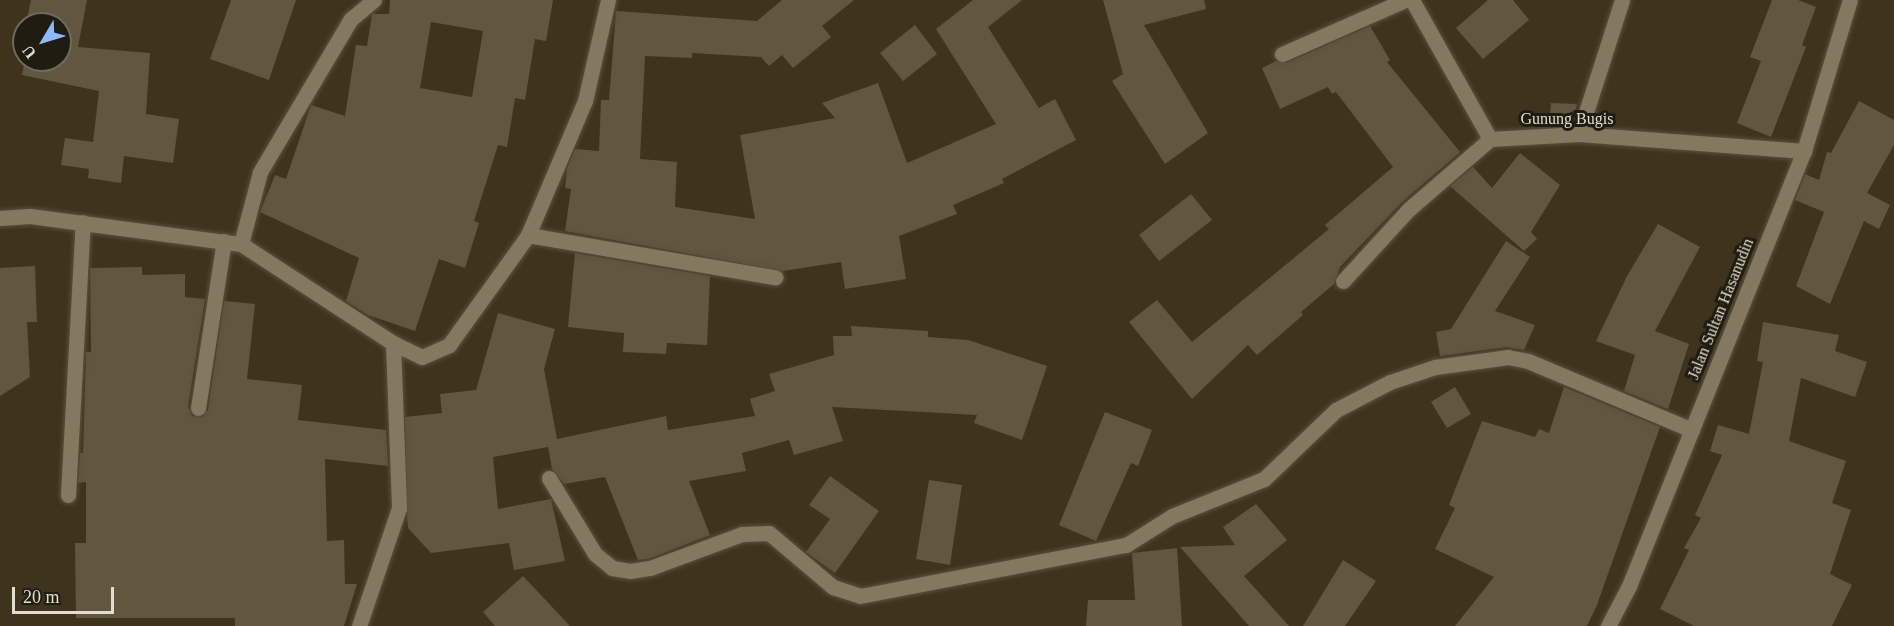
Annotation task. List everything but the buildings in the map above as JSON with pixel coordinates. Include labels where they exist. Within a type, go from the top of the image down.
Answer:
[{"type":"street","points":[[240,244],[260,172],[351,19],[374,0]]},
{"type":"street","points":[[0,218],[30,216],[240,244],[393,343],[422,357],[449,345],[528,235],[585,101],[608,0]]},
{"type":"street","points":[[1282,54],[1405,0]]},
{"type":"street","points":[[1343,281],[1408,209],[1490,139],[1412,0]]},
{"type":"street","points":[[1579,134],[1622,0]]},
{"type":"street","name":"Jalan Sultan Hasanudin","points":[[1608,626],[1629,586],[1804,151],[1850,0]]},
{"type":"street","name":"Gunung Bugis","points":[[1490,139],[1579,134],[1804,151]]},
{"type":"street","points":[[68,495],[83,222]]},
{"type":"street","points":[[528,235],[775,277]]},
{"type":"street","points":[[198,408],[224,242]]},
{"type":"street","points":[[359,626],[399,508],[393,343]]},
{"type":"street","points":[[549,478],[595,554],[612,568],[630,571],[650,568],[742,534],[768,533],[833,587],[860,596],[1126,545],[1172,516],[1264,479],[1336,410],[1389,382],[1435,367],[1508,357],[1528,361],[1692,430]]}]
